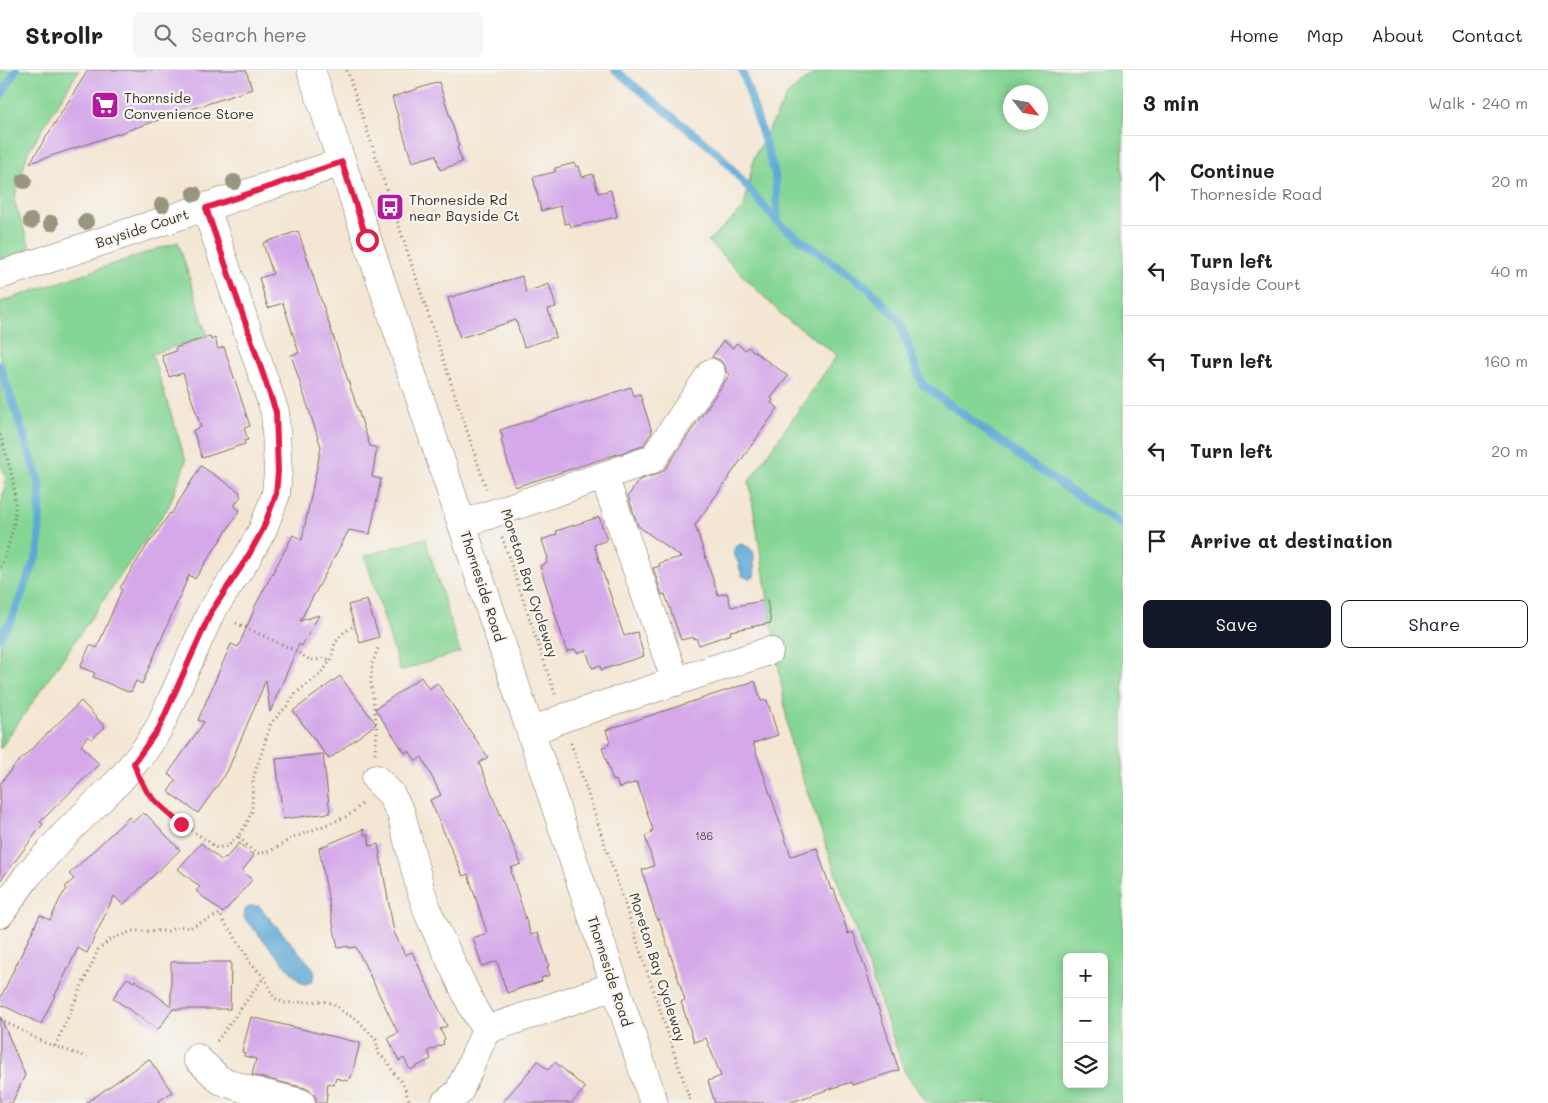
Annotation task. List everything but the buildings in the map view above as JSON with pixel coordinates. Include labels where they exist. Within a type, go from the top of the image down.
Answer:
[{"type":"street","name":"Thorneside Road","points":[[311,70],[654,1103]]},
{"type":"street","name":"Bayside Court","points":[[2,274],[342,162]]},
{"type":"street","points":[[0,914],[27,876],[47,853],[120,781],[159,728],[212,611],[247,558],[263,529],[276,494],[278,472],[276,412],[206,208]]},
{"type":"street","points":[[462,524],[653,459],[711,373]]},
{"type":"street","points":[[604,476],[676,682]]},
{"type":"street","points":[[531,732],[562,718],[769,651]]},
{"type":"street","points":[[376,779],[390,793],[401,814],[429,915],[486,1030]]},
{"type":"street","points":[[458,1099],[486,1030],[614,986]]},
{"type":"street","points":[[199,1060],[220,1080],[245,1089],[302,1103]]},
{"type":"path","name":"Moreton Bay Cycleway","points":[[347,70],[691,1103]]},
{"type":"path","points":[[0,435],[8,458],[16,501],[10,542],[0,569]]},
{"type":"path","points":[[212,611],[296,651],[310,660],[331,659]]},
{"type":"path","points":[[134,763],[139,780],[147,794],[181,824],[200,834],[217,848],[228,846],[246,825],[252,811],[253,779],[271,723],[288,705],[296,693],[323,671],[331,659],[334,643],[344,632],[352,627]]},
{"type":"path","points":[[238,836],[256,853],[261,853],[348,816],[361,806],[376,779],[375,745],[377,731],[371,683],[372,664],[378,646]]},
{"type":"path","points":[[55,1046],[98,950],[109,940],[132,931],[168,931],[180,926],[188,928],[220,914],[238,944],[245,951],[249,962],[264,977],[274,998],[284,1003],[322,1001],[334,1004],[344,1013],[357,1018],[376,1040],[380,1054],[389,1063],[403,1084],[410,1103]]},
{"type":"path","points":[[199,1060],[264,977]]},
{"type":"path","points":[[0,1020],[45,1043],[87,1057]]},
{"type":"green space","points":[[0,70],[79,70],[28,152],[14,200],[31,250],[0,261]]},
{"type":"green space","points":[[818,70],[1123,70],[1123,1103],[928,1103],[905,1073],[791,745],[749,481],[837,355],[783,316],[708,241],[744,208],[754,157],[787,95]]},
{"type":"green space","points":[[178,242],[208,336],[152,354],[186,461],[169,506],[0,749],[0,511],[6,479],[0,461],[0,302]]},
{"type":"green space","points":[[425,538],[460,652],[400,671],[365,556]]},
{"type":"water","points":[[741,544],[750,548],[754,554],[754,577],[749,579],[742,576],[733,552],[735,547]]},
{"type":"water","points":[[250,906],[259,906],[313,968],[315,975],[312,982],[305,984],[300,982],[244,918],[245,910]]},
{"type":"waterway","points":[[0,97],[16,70]]},
{"type":"waterway","points":[[615,70],[720,155],[778,223],[867,287],[899,320],[922,384],[1032,465],[1123,526]]},
{"type":"waterway","points":[[742,70],[775,174],[778,223]]},
{"type":"waterway","points":[[0,365],[40,485],[39,550],[11,621],[0,637]]},
{"type":"place","name":"Thornside Convenience Store","points":[[105,105]]},
{"type":"place","name":"Thorneside Rd near Bayside Ct","points":[[390,207]]},
{"type":"route","points":[[181,824],[147,794],[139,780],[134,763],[159,728],[211,612],[247,558],[263,529],[276,494],[278,472],[276,412],[206,208],[342,162],[367,240]]}]
